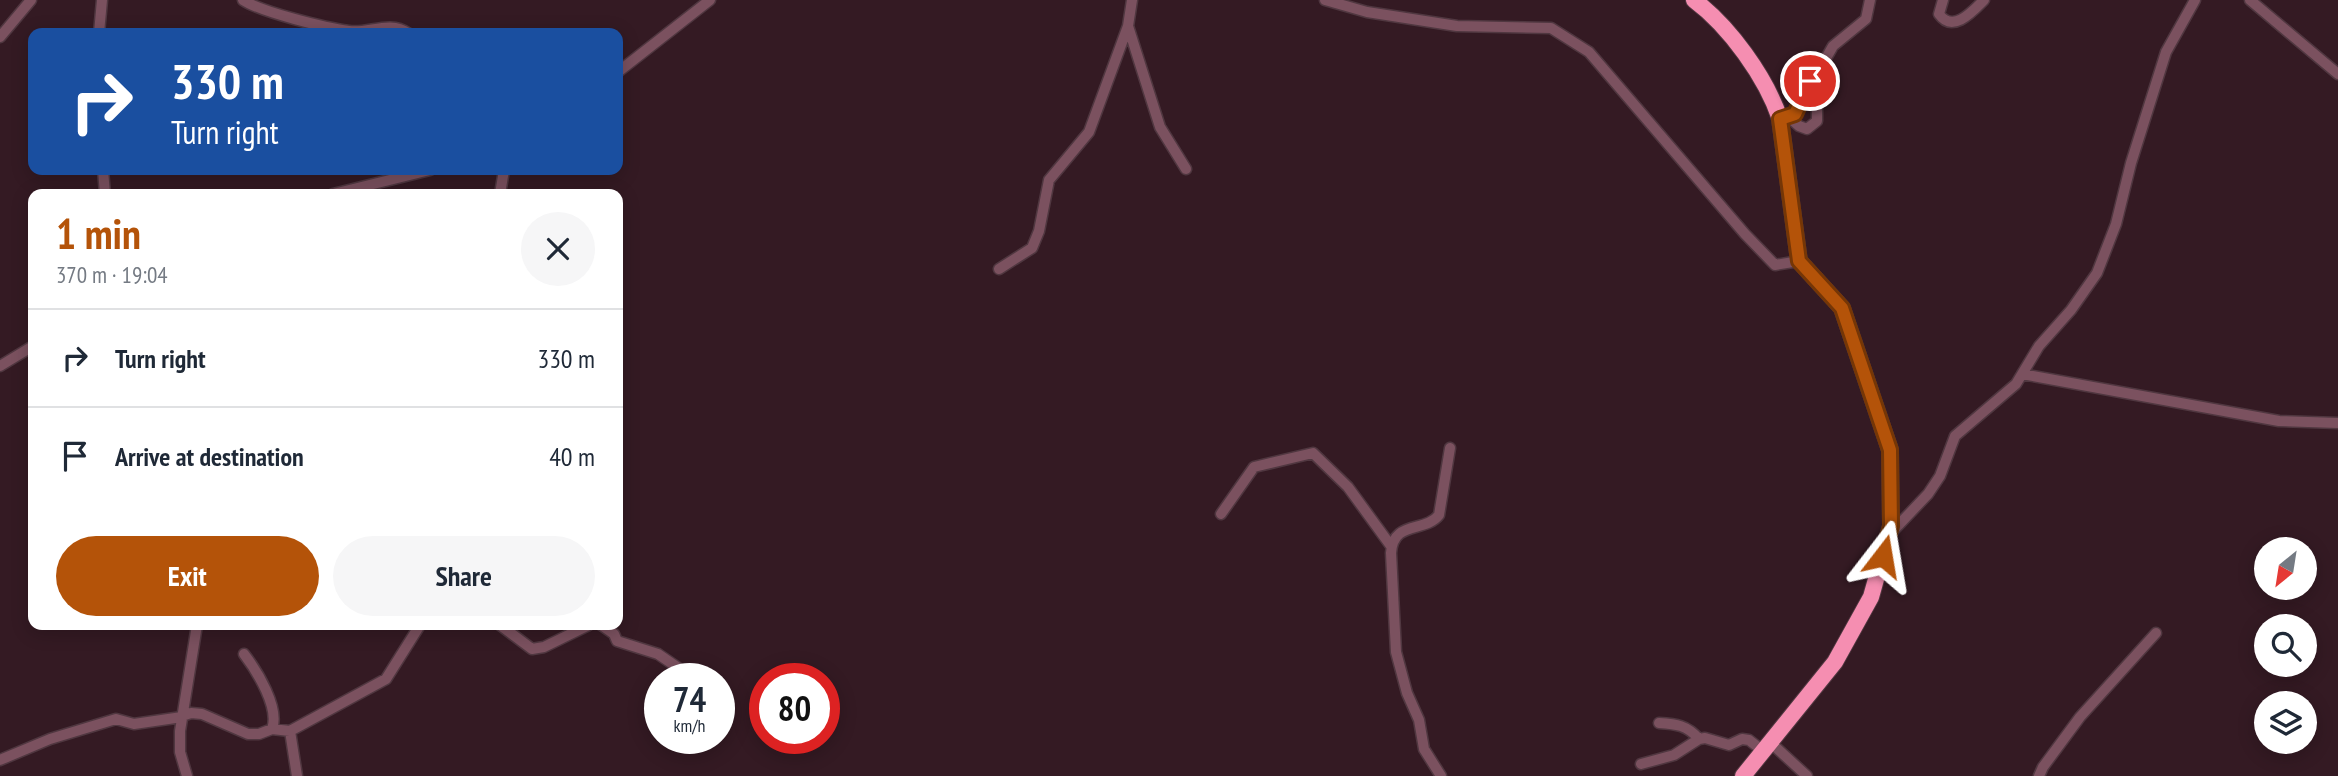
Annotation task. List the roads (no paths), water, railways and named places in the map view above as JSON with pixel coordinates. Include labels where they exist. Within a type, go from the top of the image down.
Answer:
[{"type":"highway","points":[[1694,0],[1711,13],[1744,51],[1784,118],[1799,261],[1842,308],[1890,450],[1891,526],[1871,597],[1835,662],[1742,776]]},
{"type":"street","points":[[0,37],[31,0]]},
{"type":"street","points":[[99,28],[102,0]]},
{"type":"street","points":[[243,0],[262,9],[334,28]]},
{"type":"street","points":[[623,68],[710,0]]},
{"type":"street","points":[[999,269],[1032,248],[1039,232],[1049,180],[1089,132],[1128,26],[1132,0]]},
{"type":"street","points":[[1325,0],[1367,12],[1457,26],[1551,27],[1589,52],[1736,224],[1775,265],[1799,261]]},
{"type":"street","points":[[1784,118],[1795,114],[1800,107],[1815,69],[1825,60],[1833,46],[1866,19],[1870,0]]},
{"type":"street","points":[[1943,0],[1939,14],[1945,21],[1952,22],[1963,19],[1984,0]]},
{"type":"street","points":[[1888,536],[1928,494],[1940,475],[1955,436],[2015,384],[2039,346],[2071,310],[2102,262],[2116,225],[2125,182],[2166,52],[2195,0]]},
{"type":"street","points":[[2250,0],[2338,74]]},
{"type":"street","points":[[1128,26],[1160,127],[1186,169]]},
{"type":"street","points":[[1784,118],[1807,129],[1817,121],[1817,98],[1810,81]]},
{"type":"street","points":[[353,189],[410,175]]},
{"type":"street","points":[[0,366],[28,349]]},
{"type":"street","points":[[2022,374],[2279,421],[2338,423]]},
{"type":"street","points":[[1391,546],[1404,531],[1432,522],[1439,515],[1450,448]]},
{"type":"street","points":[[1222,513],[1254,467],[1313,453],[1348,487],[1391,546],[1396,652],[1419,720],[1424,749],[1441,776]]},
{"type":"street","points":[[187,776],[180,752],[182,717],[196,630]]},
{"type":"street","points":[[0,759],[50,739],[116,719],[134,724],[182,717],[191,713],[202,714],[248,734],[259,734],[272,729],[290,731],[386,679],[417,630]]},
{"type":"street","points":[[507,630],[532,649],[544,647],[579,630]]},
{"type":"street","points":[[608,630],[617,641],[658,654],[671,663]]},
{"type":"street","points":[[2039,776],[2080,718],[2156,633]]},
{"type":"street","points":[[244,654],[254,667],[275,713],[272,729]]},
{"type":"street","points":[[1659,723],[1681,725],[1699,739]]},
{"type":"street","points":[[290,731],[297,776]]},
{"type":"street","points":[[1641,764],[1674,755],[1699,739],[1705,738],[1729,745],[1742,739],[1766,746],[1807,776]]}]
